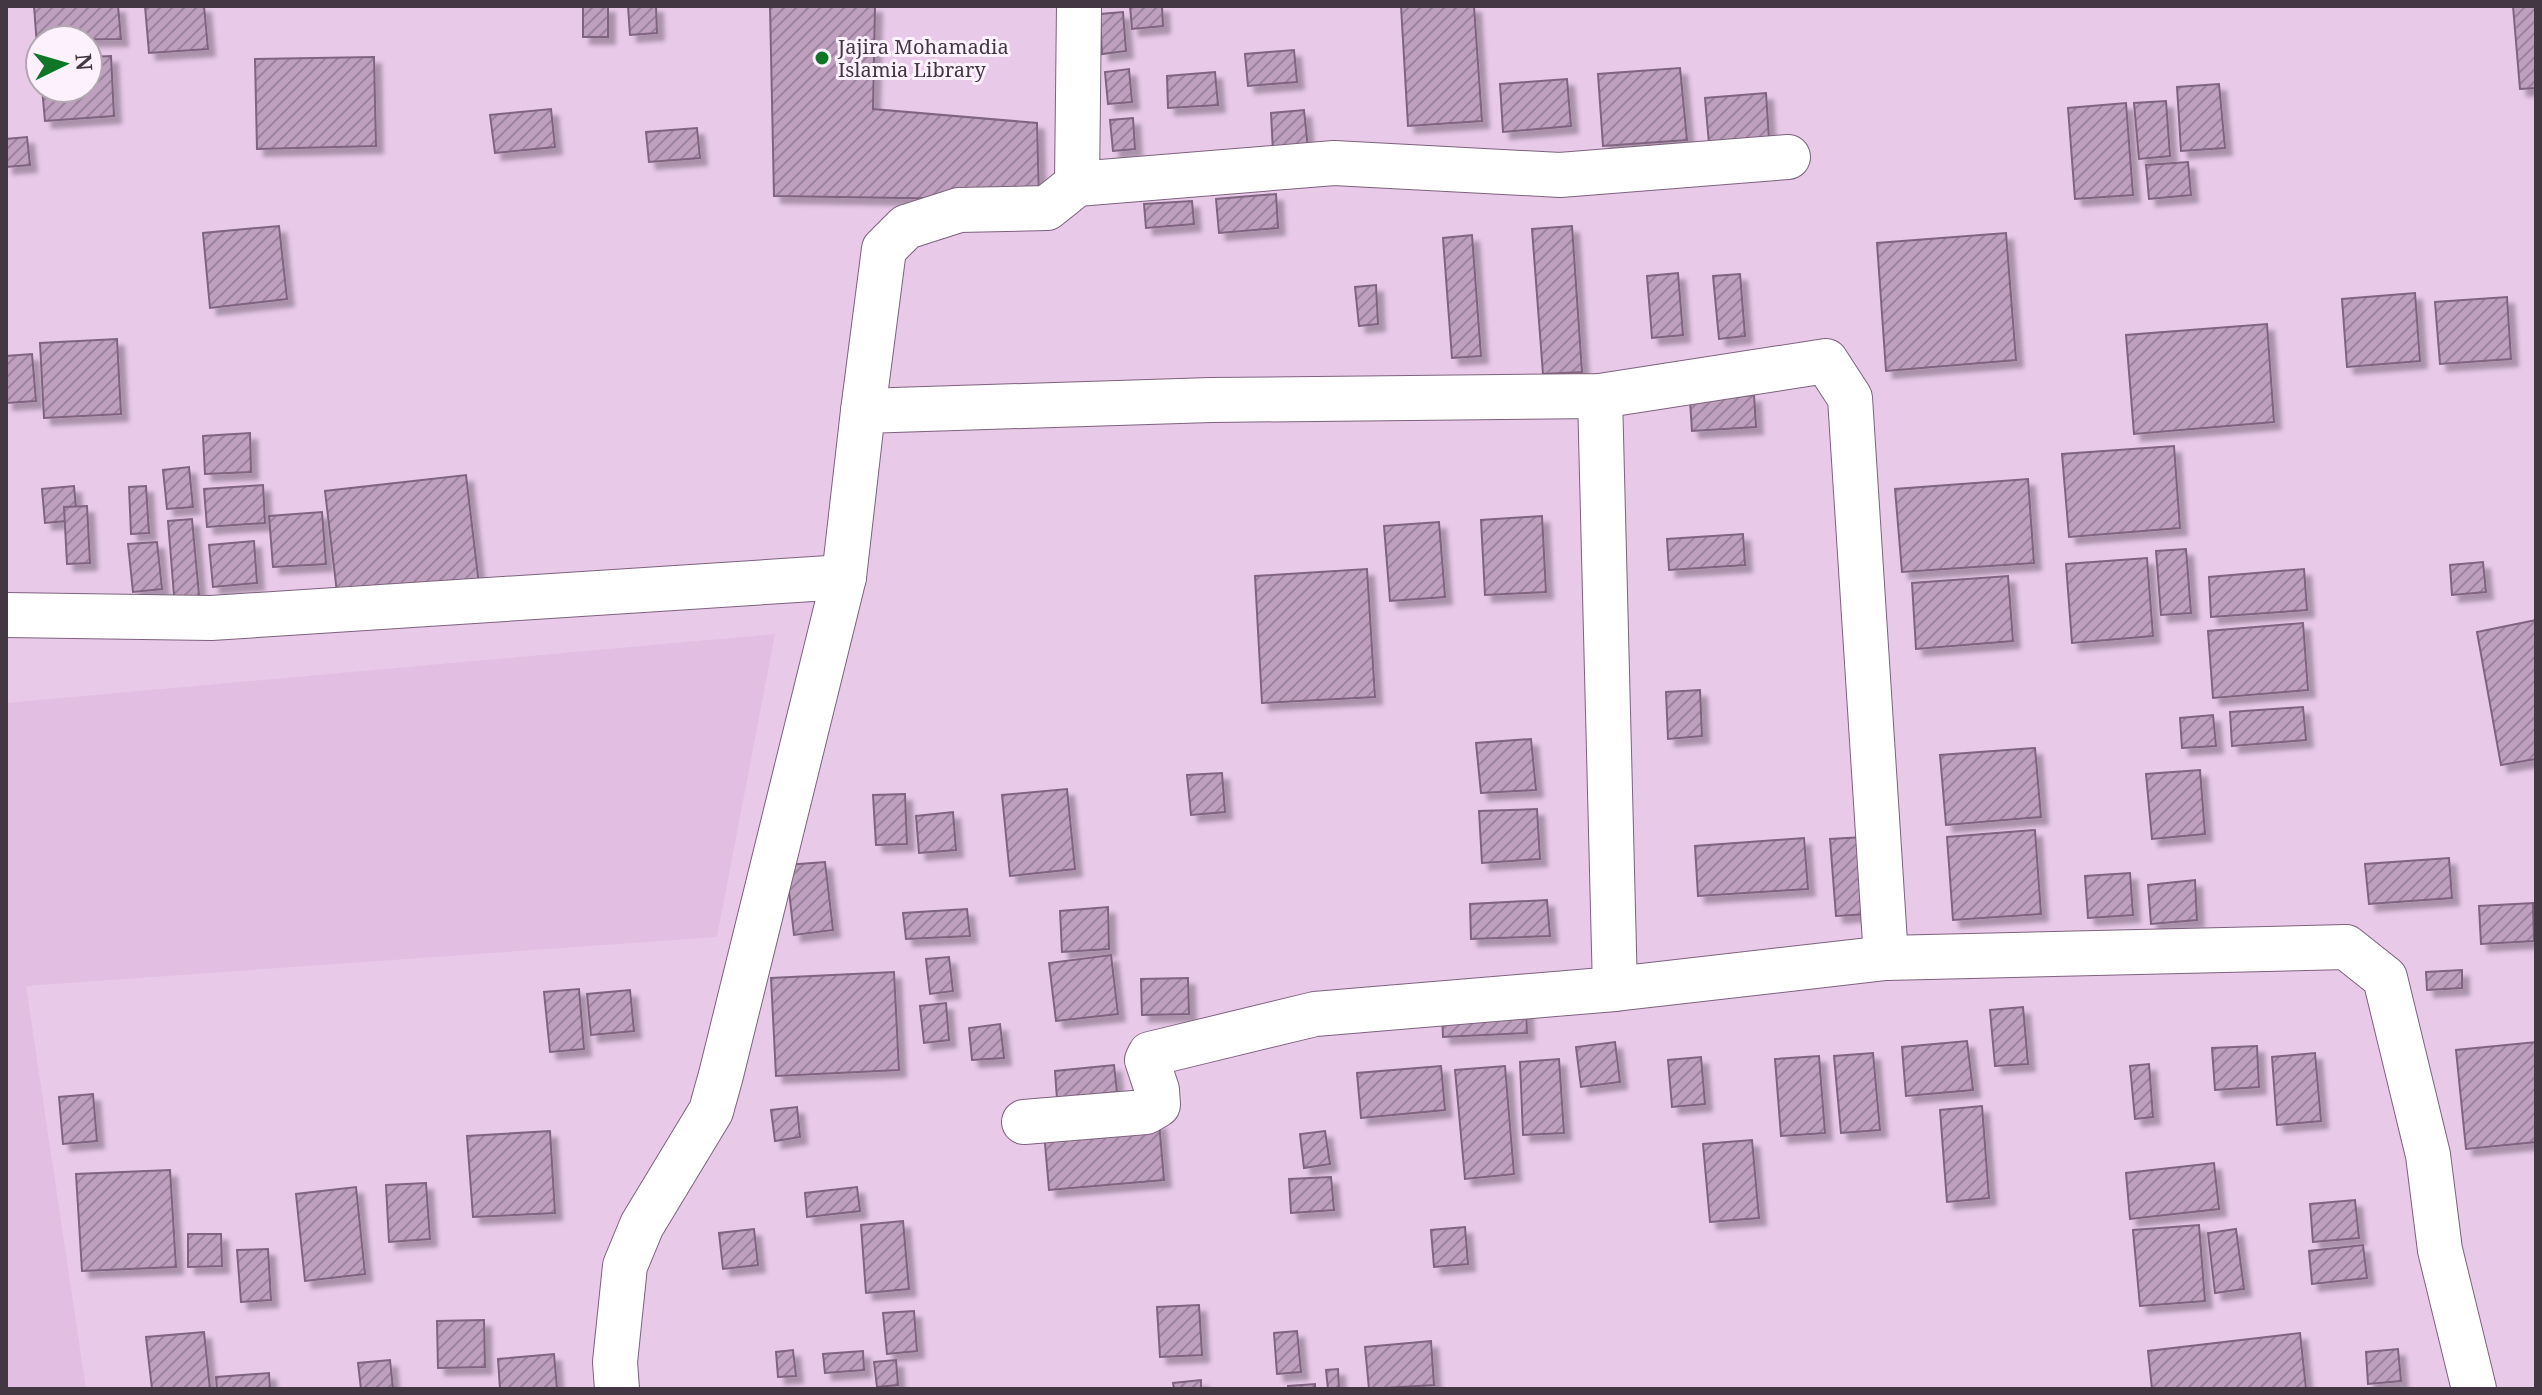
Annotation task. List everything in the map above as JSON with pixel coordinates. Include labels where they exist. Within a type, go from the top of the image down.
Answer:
[{"type":"street","points":[[1077,184],[1079,6]]},
{"type":"street","points":[[617,1389],[615,1362],[625,1266],[642,1225],[711,1111],[844,577],[884,249],[906,227],[959,210],[1047,208],[1077,184],[1334,163],[1560,175],[1788,157]]},
{"type":"street","points":[[863,411],[1211,400],[1600,396],[1826,361],[1850,398],[1886,958]]},
{"type":"street","points":[[1600,396],[1615,989]]},
{"type":"street","points":[[6,615],[211,618],[844,577]]},
{"type":"street","points":[[1024,1122],[1146,1112],[1158,1105],[1157,1090],[1147,1060],[1150,1054],[1315,1014],[1615,989],[1886,958],[2346,947],[2385,978],[2428,1155],[2440,1250],[2474,1389]]},
{"type":"shaded area","points":[[775,634],[717,937],[26,986],[86,1389],[6,1389],[6,703]]},
{"type":"building","points":[[34,6],[118,6],[121,39],[104,39],[104,24],[35,24]]},
{"type":"building","points":[[145,6],[204,6],[208,49],[149,53]]},
{"type":"building","points":[[583,6],[608,6],[608,37],[583,37]]},
{"type":"building","points":[[628,6],[656,6],[657,33],[630,35]]},
{"type":"building","name":"Jajira Mohamadia Islamia Library","points":[[770,6],[875,6],[873,109],[1037,123],[1039,200],[774,196]]},
{"type":"building","points":[[1130,6],[1162,6],[1163,26],[1132,29]]},
{"type":"building","points":[[1401,6],[1474,6],[1482,121],[1408,126]]},
{"type":"building","points":[[2513,6],[2536,6],[2536,88],[2520,89]]},
{"type":"building","points":[[1123,12],[1126,51],[1102,54],[1100,14]]},
{"type":"building","points":[[1294,50],[1297,82],[1248,86],[1245,54]]},
{"type":"building","points":[[104,56],[111,56],[114,116],[45,121],[43,104],[104,104]]},
{"type":"building","points":[[374,57],[376,146],[257,149],[255,59]]},
{"type":"building","points":[[1680,68],[1687,140],[1603,146],[1598,74]]},
{"type":"building","points":[[1129,69],[1132,102],[1108,104],[1105,72]]},
{"type":"building","points":[[1215,72],[1218,105],[1168,108],[1167,76]]},
{"type":"building","points":[[1567,79],[1571,126],[1503,132],[1500,84]]},
{"type":"building","points":[[2219,84],[2225,148],[2181,151],[2177,87]]},
{"type":"building","points":[[1766,93],[1769,139],[1709,144],[1705,98]]},
{"type":"building","points":[[2166,101],[2170,156],[2139,159],[2134,103]]},
{"type":"building","points":[[2126,103],[2133,195],[2075,199],[2068,108]]},
{"type":"building","points":[[551,109],[555,147],[495,153],[490,115]]},
{"type":"building","points":[[1304,110],[1308,149],[1273,152],[1271,113]]},
{"type":"building","points":[[1133,118],[1135,149],[1113,151],[1110,120]]},
{"type":"building","points":[[697,128],[700,158],[649,162],[646,132]]},
{"type":"building","points":[[27,137],[30,165],[6,167],[6,139]]},
{"type":"building","points":[[2188,162],[2191,195],[2149,199],[2146,165]]},
{"type":"building","points":[[1276,194],[1278,228],[1219,233],[1216,199]]},
{"type":"building","points":[[1192,201],[1194,224],[1146,228],[1144,204]]},
{"type":"building","points":[[279,226],[287,299],[210,308],[203,233]]},
{"type":"building","points":[[1572,226],[1582,372],[1543,374],[1532,229]]},
{"type":"building","points":[[2006,233],[2016,360],[1886,371],[1877,243]]},
{"type":"building","points":[[1472,235],[1481,356],[1452,358],[1443,238]]},
{"type":"building","points":[[1678,273],[1683,335],[1652,338],[1647,276]]},
{"type":"building","points":[[1740,274],[1745,336],[1719,339],[1713,276]]},
{"type":"building","points":[[1376,285],[1378,324],[1359,326],[1355,287]]},
{"type":"building","points":[[2415,293],[2420,361],[2347,367],[2342,299]]},
{"type":"building","points":[[2507,297],[2511,359],[2440,364],[2435,302]]},
{"type":"building","points":[[2267,324],[2274,422],[2134,434],[2126,335]]},
{"type":"building","points":[[117,339],[121,414],[44,418],[40,343]]},
{"type":"building","points":[[32,354],[36,401],[6,403],[6,356]]},
{"type":"building","points":[[1754,395],[1756,427],[1692,431],[1690,401]]},
{"type":"building","points":[[250,433],[251,472],[205,474],[203,436]]},
{"type":"building","points":[[2174,446],[2180,528],[2069,537],[2062,454]]},
{"type":"building","points":[[189,467],[193,507],[167,509],[163,470]]},
{"type":"building","points":[[466,475],[479,585],[338,601],[325,491]]},
{"type":"building","points":[[2028,479],[2034,563],[1902,572],[1895,489]]},
{"type":"building","points":[[263,485],[265,523],[207,527],[204,489]]},
{"type":"building","points":[[74,486],[77,520],[45,523],[42,489]]},
{"type":"building","points":[[146,486],[149,533],[131,534],[129,487]]},
{"type":"building","points":[[87,506],[90,563],[67,564],[64,507]]},
{"type":"building","points":[[322,512],[326,564],[273,567],[269,516]]},
{"type":"building","points":[[1542,516],[1546,592],[1485,595],[1481,520]]},
{"type":"building","points":[[192,519],[200,606],[175,608],[168,521]]},
{"type":"building","points":[[1439,522],[1445,597],[1390,601],[1384,526]]},
{"type":"building","points":[[1743,534],[1745,565],[1669,570],[1667,539]]},
{"type":"building","points":[[254,541],[257,583],[213,587],[209,545]]},
{"type":"building","points":[[157,542],[162,589],[133,592],[128,544]]},
{"type":"building","points":[[2186,549],[2191,613],[2161,615],[2156,551]]},
{"type":"building","points":[[2147,558],[2153,636],[2072,643],[2066,564]]},
{"type":"building","points":[[2483,562],[2486,592],[2452,595],[2450,565]]},
{"type":"building","points":[[1367,569],[1375,697],[1262,703],[1255,576]]},
{"type":"building","points":[[2304,569],[2307,610],[2211,617],[2209,577]]},
{"type":"building","points":[[2008,576],[2013,641],[1916,649],[1912,583]]},
{"type":"building","points":[[2536,620],[2536,759],[2501,765],[2477,632]]},
{"type":"building","points":[[2303,623],[2308,690],[2213,698],[2208,631]]},
{"type":"building","points":[[1700,690],[1702,736],[1668,739],[1666,692]]},
{"type":"building","points":[[2303,707],[2306,740],[2232,746],[2230,712]]},
{"type":"building","points":[[2213,715],[2216,746],[2182,748],[2180,718]]},
{"type":"building","points":[[1531,739],[1536,790],[1481,793],[1476,743]]},
{"type":"building","points":[[2035,748],[2041,817],[1946,825],[1940,755]]},
{"type":"building","points":[[2200,770],[2205,834],[2152,839],[2146,774]]},
{"type":"building","points":[[1222,773],[1225,812],[1191,815],[1187,775]]},
{"type":"building","points":[[1067,789],[1075,869],[1010,876],[1002,795]]},
{"type":"building","points":[[905,794],[907,844],[876,845],[873,795]]},
{"type":"building","points":[[1537,809],[1540,859],[1482,863],[1479,811]]},
{"type":"building","points":[[953,812],[956,850],[919,853],[916,816]]},
{"type":"building","points":[[2035,830],[2041,914],[1953,920],[1947,837]]},
{"type":"building","points":[[1864,837],[1869,914],[1836,916],[1830,839]]},
{"type":"building","points":[[1804,838],[1808,889],[1698,896],[1695,846]]},
{"type":"building","points":[[2449,858],[2452,898],[2369,904],[2365,864]]},
{"type":"building","points":[[825,862],[833,930],[794,935],[786,865]]},
{"type":"building","points":[[2130,873],[2133,915],[2088,918],[2085,876]]},
{"type":"building","points":[[2195,880],[2197,920],[2151,924],[2148,885]]},
{"type":"building","points":[[1547,900],[1550,936],[1471,939],[1470,904]]},
{"type":"building","points":[[2533,903],[2534,941],[2481,944],[2479,906]]},
{"type":"building","points":[[1108,907],[1109,949],[1062,952],[1060,911]]},
{"type":"building","points":[[967,909],[970,936],[906,939],[903,913]]},
{"type":"building","points":[[1111,955],[1118,1014],[1056,1021],[1049,963]]},
{"type":"building","points":[[949,957],[953,991],[930,994],[926,959]]},
{"type":"building","points":[[2462,970],[2462,988],[2427,990],[2426,972]]},
{"type":"building","points":[[894,972],[899,1070],[776,1076],[771,978]]},
{"type":"building","points":[[1188,978],[1189,1014],[1142,1015],[1141,979]]},
{"type":"building","points":[[579,989],[584,1049],[550,1052],[544,992]]},
{"type":"building","points":[[630,990],[634,1031],[591,1035],[587,994]]},
{"type":"building","points":[[946,1003],[949,1040],[924,1043],[920,1006]]},
{"type":"building","points":[[2023,1007],[2028,1064],[1995,1066],[1990,1010]]},
{"type":"building","points":[[1526,1009],[1527,1033],[1443,1037],[1442,1014]]},
{"type":"building","points":[[1000,1024],[1004,1058],[972,1060],[969,1028]]},
{"type":"building","points":[[1967,1041],[1973,1090],[1906,1096],[1902,1047]]},
{"type":"building","points":[[1615,1042],[1620,1082],[1581,1087],[1576,1047]]},
{"type":"building","points":[[2536,1042],[2536,1142],[2466,1149],[2456,1050]]},
{"type":"building","points":[[2257,1046],[2259,1087],[2215,1090],[2212,1048]]},
{"type":"building","points":[[1873,1053],[1880,1130],[1841,1133],[1834,1056]]},
{"type":"building","points":[[2315,1053],[2321,1121],[2277,1125],[2272,1057]]},
{"type":"building","points":[[1819,1056],[1825,1133],[1781,1136],[1775,1059]]},
{"type":"building","points":[[1701,1057],[1705,1104],[1672,1107],[1668,1060]]},
{"type":"building","points":[[1559,1059],[1564,1133],[1523,1135],[1520,1062]]},
{"type":"building","points":[[2149,1064],[2153,1117],[2135,1119],[2130,1066]]},
{"type":"building","points":[[1114,1065],[1117,1092],[1057,1099],[1055,1071]]},
{"type":"building","points":[[1441,1066],[1445,1110],[1361,1118],[1357,1073]]},
{"type":"building","points":[[1505,1066],[1514,1174],[1465,1179],[1455,1070]]},
{"type":"building","points":[[93,1094],[97,1141],[63,1144],[59,1097]]},
{"type":"building","points":[[1982,1106],[1989,1198],[1947,1202],[1940,1110]]},
{"type":"building","points":[[797,1107],[800,1137],[775,1141],[771,1110]]},
{"type":"building","points":[[1159,1122],[1164,1180],[1049,1190],[1044,1132]]},
{"type":"building","points":[[550,1131],[555,1213],[473,1217],[467,1136]]},
{"type":"building","points":[[1325,1131],[1330,1164],[1304,1168],[1300,1134]]},
{"type":"building","points":[[1752,1140],[1759,1218],[1710,1222],[1703,1144]]},
{"type":"building","points":[[2214,1163],[2219,1209],[2130,1219],[2126,1173]]},
{"type":"building","points":[[170,1170],[176,1267],[82,1271],[76,1174]]},
{"type":"building","points":[[1331,1177],[1334,1210],[1291,1213],[1289,1179]]},
{"type":"building","points":[[426,1183],[430,1239],[389,1242],[386,1185]]},
{"type":"building","points":[[356,1187],[365,1274],[305,1281],[296,1194]]},
{"type":"building","points":[[857,1187],[860,1211],[807,1217],[805,1193]]},
{"type":"building","points":[[2355,1200],[2359,1238],[2313,1242],[2310,1204]]},
{"type":"building","points":[[903,1221],[909,1289],[866,1293],[861,1225]]},
{"type":"building","points":[[2199,1225],[2205,1301],[2140,1306],[2133,1230]]},
{"type":"building","points":[[1465,1227],[1468,1264],[1434,1267],[1431,1230]]},
{"type":"building","points":[[754,1229],[758,1265],[723,1269],[719,1233]]},
{"type":"building","points":[[2236,1229],[2244,1289],[2215,1293],[2208,1233]]},
{"type":"building","points":[[188,1234],[221,1234],[222,1266],[188,1267]]},
{"type":"building","points":[[2363,1245],[2367,1278],[2312,1284],[2309,1251]]},
{"type":"building","points":[[268,1249],[271,1300],[241,1302],[237,1250]]},
{"type":"building","points":[[1199,1305],[1202,1355],[1160,1357],[1157,1307]]},
{"type":"building","points":[[914,1311],[917,1351],[887,1354],[883,1313]]},
{"type":"building","points":[[484,1320],[485,1367],[438,1368],[437,1321]]},
{"type":"building","points":[[1297,1331],[1301,1372],[1277,1374],[1274,1333]]},
{"type":"building","points":[[204,1332],[210,1389],[152,1389],[146,1337]]},
{"type":"building","points":[[2300,1333],[2306,1389],[2152,1389],[2148,1351]]},
{"type":"building","points":[[1431,1341],[1434,1385],[1369,1389],[1365,1347]]},
{"type":"building","points":[[2398,1349],[2401,1381],[2368,1384],[2366,1352]]},
{"type":"building","points":[[793,1350],[796,1376],[778,1377],[776,1352]]},
{"type":"building","points":[[863,1351],[864,1370],[825,1373],[823,1354]]},
{"type":"building","points":[[554,1354],[557,1389],[500,1389],[498,1359]]},
{"type":"building","points":[[390,1360],[393,1389],[361,1389],[358,1363]]},
{"type":"building","points":[[896,1360],[898,1385],[877,1387],[874,1362]]},
{"type":"building","points":[[1338,1369],[1339,1389],[1328,1389],[1326,1370]]},
{"type":"building","points":[[269,1373],[270,1389],[217,1389],[216,1377]]},
{"type":"building","points":[[1201,1380],[1201,1389],[1174,1389],[1173,1383]]},
{"type":"building","points":[[1315,1384],[1315,1389],[1288,1389],[1288,1386]]},
{"type":"place","name":"Jajira Mohamadia Islamia Library","points":[[822,58]]}]
